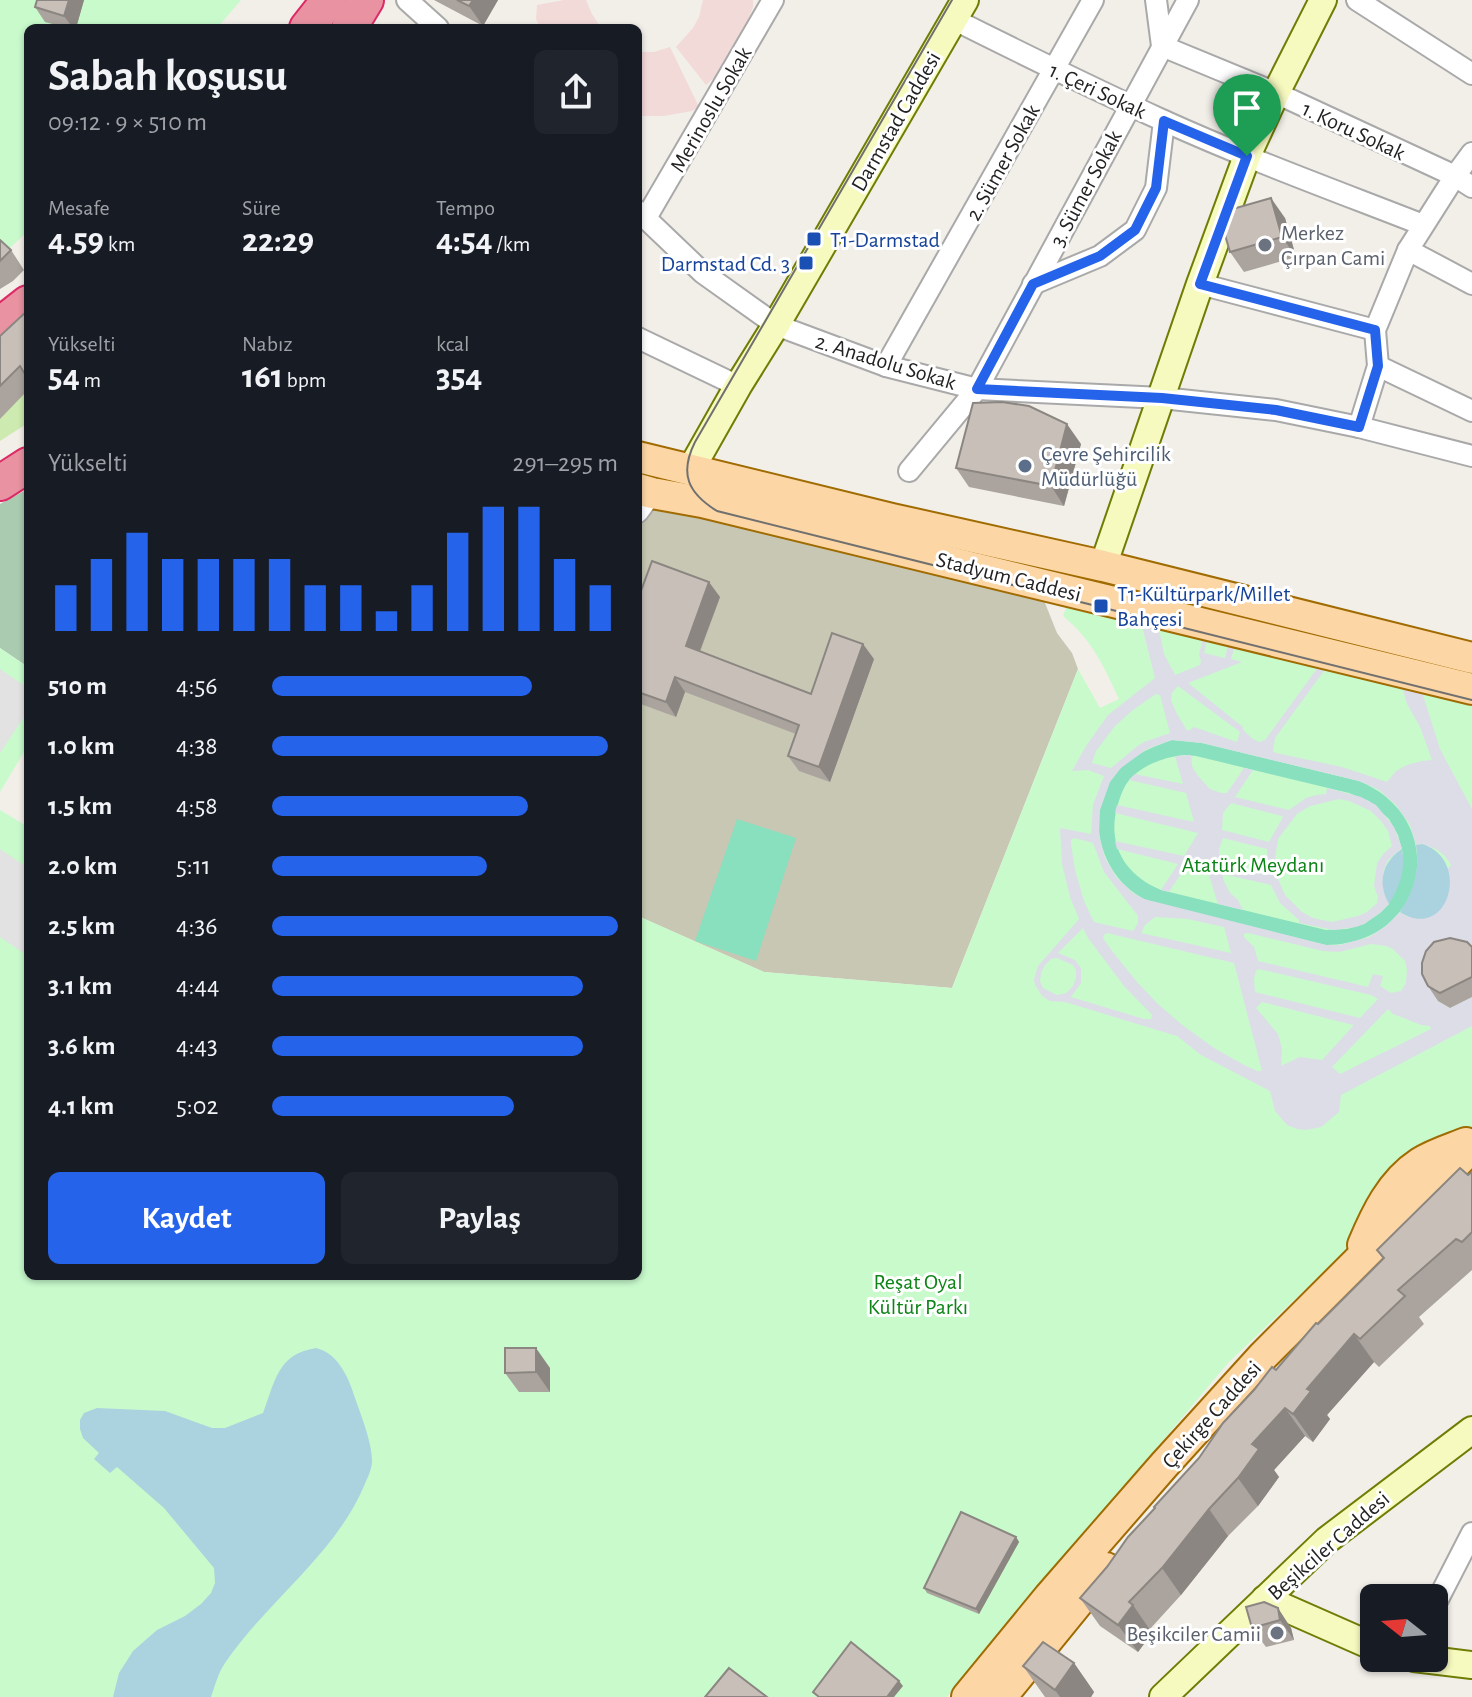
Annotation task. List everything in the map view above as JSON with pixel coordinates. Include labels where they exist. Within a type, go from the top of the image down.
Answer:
[{"type":"highway","points":[[310,24],[329,0]]},
{"type":"highway","points":[[351,24],[366,0]]},
{"type":"highway","points":[[0,325],[24,306]]},
{"type":"highway","points":[[0,341],[24,318]]},
{"type":"highway","points":[[0,460],[24,445]]},
{"type":"highway","points":[[0,483],[24,468]]},
{"type":"main road","points":[[1103,566],[1247,156],[1323,0]]},
{"type":"main road","name":"Darmstad Caddesi","points":[[691,469],[959,10]]},
{"type":"main road","points":[[0,310],[24,295]]},
{"type":"main road","points":[[642,458],[892,519],[1103,566],[1472,658]]},
{"type":"main road","name":"Stadyum Caddesi","points":[[643,498],[717,505],[1472,689]]},
{"type":"main road","points":[[1354,1267],[1378,1212],[1400,1180],[1420,1163],[1472,1140]]},
{"type":"main road","name":"Çekirge Caddesi","points":[[967,1697],[1049,1597],[1263,1356],[1472,1147]]},
{"type":"main road","name":"Çekirge Caddesi","points":[[1001,1697],[1122,1548],[1265,1386],[1472,1178]]},
{"type":"main road","name":"Beşikciler Caddesi","points":[[1163,1697],[1327,1540],[1470,1435]]},
{"type":"main road","points":[[1265,1599],[1360,1641]]},
{"type":"main road","points":[[1448,1662],[1472,1665]]},
{"type":"street","points":[[407,0],[434,24]]},
{"type":"street","name":"Merinoslu Sokak","points":[[642,215],[773,0]]},
{"type":"street","name":"2. Sümer Sokak","points":[[886,366],[1093,0]]},
{"type":"street","points":[[1156,0],[1162,46]]},
{"type":"street","name":"3. Sümer Sokak","points":[[909,471],[977,389],[1188,0]]},
{"type":"street","points":[[1357,0],[1472,74]]},
{"type":"street","name":"1. Çeri Sokak","points":[[959,10],[1054,70],[1164,121],[1423,225]]},
{"type":"street","name":"1. Koru Sokak","points":[[1162,46],[1276,93],[1463,182]]},
{"type":"street","points":[[1033,284],[1100,256],[1135,230],[1156,188],[1164,121]]},
{"type":"street","points":[[1359,427],[1378,366],[1375,330],[1408,250],[1423,225],[1463,182],[1472,153]]},
{"type":"street","name":"2. Anadolu Sokak","points":[[642,215],[703,273],[776,325],[886,366],[977,389],[1162,398],[1276,410],[1359,427],[1472,456]]},
{"type":"street","points":[[1408,250],[1472,284]]},
{"type":"street","points":[[1200,284],[1375,330]]},
{"type":"street","points":[[642,340],[738,386]]},
{"type":"street","points":[[1378,366],[1472,411]]},
{"type":"street","points":[[1446,1584],[1472,1533]]},
{"type":"shaded area","points":[[586,0],[598,24],[538,24],[537,5]]},
{"type":"shaded area","points":[[703,0],[753,0],[745,30],[719,73],[706,85],[676,47],[693,28]]},
{"type":"shaded area","points":[[670,47],[699,107],[664,116],[642,116],[642,52]]},
{"type":"shaded area","points":[[654,505],[1043,598],[1057,633],[1072,653],[1078,669],[952,988],[764,972],[642,918],[643,516]]},
{"type":"shaded area","points":[[1140,618],[1158,624],[1164,654],[1175,675],[1200,665],[1204,634],[1208,636],[1204,653],[1225,658],[1229,640],[1236,642],[1231,659],[1242,662],[1188,683],[1259,742],[1265,740],[1321,663],[1329,664],[1275,738],[1273,751],[1342,767],[1387,782],[1396,771],[1407,765],[1432,760],[1402,686],[1421,689],[1440,749],[1472,809],[1472,955],[1438,1001],[1450,1008],[1472,997],[1472,1026],[1341,1095],[1339,1112],[1321,1127],[1306,1130],[1287,1125],[1275,1111],[1270,1091],[1201,1055],[1177,1036],[1065,1002],[1050,1001],[1042,996],[1035,985],[1038,966],[1079,919],[1062,864],[1060,828],[1091,834],[1093,805],[1104,776],[1088,770],[1072,771],[1108,715],[1155,678]],"holes":[[[1178,686],[1240,732],[1237,742],[1194,727],[1188,731],[1171,700]],[[1156,694],[1160,695],[1170,733],[1144,742],[1111,768],[1092,763],[1096,751],[1115,726]],[[1172,740],[1202,743],[1359,781],[1379,790],[1396,805],[1410,825],[1416,845],[1436,849],[1451,865],[1406,916],[1400,912],[1369,937],[1340,945],[1326,945],[1144,899],[1133,893],[1116,877],[1105,858],[1099,835],[1100,810],[1110,782],[1121,768],[1147,749]],[[1071,840],[1093,843],[1104,872],[1138,916],[1133,931],[1094,922],[1075,870]],[[1155,917],[1188,919],[1224,927],[1231,953],[1141,933]],[[1083,928],[1124,986],[1152,1015],[1151,1019],[1071,997],[1081,983],[1081,968],[1075,960],[1058,953]],[[1107,933],[1234,963],[1262,1071],[1214,1048],[1181,1024],[1137,982],[1103,938]],[[1244,934],[1323,951],[1339,952],[1371,944],[1386,946],[1405,961],[1406,983],[1401,991],[1391,993],[1380,986],[1383,976],[1373,974],[1368,987],[1258,961],[1254,947]],[[1057,958],[1073,965],[1076,978],[1066,993],[1057,995],[1043,988],[1041,973],[1051,959]],[[1259,969],[1378,999],[1360,1018],[1255,992],[1254,979]],[[1262,1002],[1353,1025],[1322,1060],[1300,1057],[1281,1066],[1282,1049],[1278,1034],[1256,1008]],[[1388,1009],[1393,1014],[1430,1026],[1431,1029],[1340,1074],[1332,1067]]]},
{"type":"shaded area","points":[[0,669],[24,685],[24,717],[0,753]]},
{"type":"shaded area","points":[[1191,755],[1192,766],[1198,776],[1210,789],[1221,793],[1227,793],[1244,768],[1253,770],[1235,797],[1289,810],[1306,798],[1326,794],[1327,788],[1361,797],[1376,805],[1394,827],[1402,848],[1388,860],[1383,872],[1383,889],[1389,904],[1364,924],[1334,930],[1299,923],[1280,903],[1271,885],[1223,874],[1230,893],[1243,910],[1218,904],[1207,869],[1187,865],[1169,892],[1161,890],[1178,864],[1117,849],[1115,841],[1184,856],[1198,833],[1115,813],[1117,805],[1194,822],[1186,793],[1129,780],[1135,774],[1183,784],[1175,756]],"holes":[[[1339,799],[1349,801],[1371,811],[1388,831],[1392,846],[1377,863],[1374,886],[1377,903],[1367,912],[1332,922],[1302,912],[1285,895],[1277,877],[1275,859],[1278,839],[1297,814],[1310,806]],[[1231,803],[1283,817],[1269,842],[1222,830],[1223,813]],[[1223,838],[1267,849],[1267,875],[1222,865],[1219,849]]]},
{"type":"shaded area","points":[[0,849],[24,865],[24,953],[0,937]]},
{"type":"green space","points":[[0,0],[241,0],[220,24],[24,24],[24,235],[0,257]]},
{"type":"green space","points":[[24,323],[24,426],[0,441],[0,348]]},
{"type":"green space","points":[[24,491],[24,664],[0,648],[0,504]]},
{"type":"green space","name":"Reşat Oyal Kültür Parkı","points":[[1067,605],[1472,706],[1472,1130],[1228,1363],[947,1697],[0,1697],[0,810],[24,825],[24,1280],[642,1280],[642,918],[764,972],[952,988],[1078,669],[1100,708],[1119,699],[1090,644],[1063,616]]},
{"type":"green space","points":[[0,648],[24,664],[24,752],[0,792]]},
{"type":"green space","points":[[1172,740],[1202,743],[1359,781],[1389,799],[1408,823],[1416,850],[1416,878],[1406,903],[1387,925],[1360,940],[1326,945],[1154,903],[1137,894],[1122,882],[1111,867],[1103,849],[1099,811],[1104,792],[1120,768],[1140,753]],"holes":[[[1177,756],[1196,756],[1349,793],[1369,801],[1389,819],[1398,835],[1403,854],[1389,904],[1364,924],[1326,930],[1161,890],[1137,876],[1121,856],[1114,832],[1118,804],[1124,789],[1138,771],[1151,764]]]},
{"type":"green space","points":[[737,819],[796,838],[756,961],[695,941]]},
{"type":"water","points":[[1422,844],[1437,852],[1447,865],[1450,880],[1442,908],[1431,917],[1417,919],[1400,912],[1415,880],[1416,845]]},
{"type":"water","points":[[1402,849],[1401,877],[1389,904],[1383,888],[1384,874],[1390,860]]},
{"type":"water","points":[[316,1348],[331,1355],[346,1375],[371,1448],[371,1469],[351,1511],[318,1556],[242,1640],[223,1667],[211,1697],[113,1697],[119,1673],[133,1651],[157,1630],[185,1616],[211,1593],[215,1583],[214,1568],[164,1508],[117,1467],[110,1473],[94,1459],[99,1453],[83,1438],[80,1429],[84,1413],[97,1408],[165,1411],[212,1428],[225,1428],[263,1413],[285,1363],[303,1351]]},
{"type":"building","points":[[37,0],[69,0],[64,16],[35,7]]},
{"type":"building","points":[[457,0],[473,0],[469,6]]},
{"type":"building","points":[[1271,198],[1282,237],[1230,252],[1220,218],[1222,212]]},
{"type":"building","points":[[0,240],[11,250],[0,261]]},
{"type":"building","points":[[24,314],[24,372],[20,366],[0,386],[0,336]]},
{"type":"building","name":"Çevre Şehircilik Müdürlüğü","points":[[1002,402],[1029,406],[1067,424],[1051,486],[956,468],[973,403]]},
{"type":"building","points":[[652,561],[709,582],[686,646],[811,694],[832,633],[863,644],[819,767],[788,756],[799,725],[675,677],[666,702],[642,693],[642,588]]},
{"type":"building","points":[[1450,938],[1467,942],[1472,947],[1472,977],[1440,993],[1428,986],[1422,974],[1422,963],[1426,951],[1434,942]]},
{"type":"building","points":[[1460,1168],[1468,1175],[1472,1172],[1472,1232],[1462,1242],[1456,1239],[1398,1290],[1405,1296],[1360,1339],[1354,1334],[1307,1389],[1311,1391],[1293,1414],[1285,1408],[1252,1444],[1259,1449],[1238,1478],[1129,1602],[1133,1605],[1118,1625],[1080,1598],[1272,1367],[1276,1370],[1316,1323],[1384,1258],[1377,1250]]},
{"type":"building","points":[[505,1348],[536,1348],[536,1372],[505,1373]]},
{"type":"building","points":[[961,1512],[1016,1537],[976,1609],[924,1588]]},
{"type":"building","points":[[1264,1602],[1278,1608],[1280,1620],[1252,1628],[1246,1607]]},
{"type":"building","points":[[851,1642],[899,1681],[887,1697],[819,1697],[813,1692]]},
{"type":"building","points":[[1043,1642],[1074,1663],[1055,1690],[1023,1666]]},
{"type":"building","points":[[729,1668],[767,1697],[705,1697]]},
{"type":"tram line","points":[[952,0],[695,442],[687,473],[693,490],[717,511],[1472,700]]},
{"type":"place","name":"T1-Darmstad","points":[[814,239]]},
{"type":"place","name":"Merkez Çırpan Cami","points":[[1265,245]]},
{"type":"place","name":"Darmstad Cd. 3","points":[[806,263]]},
{"type":"place","name":"Çevre Şehircilik Müdürlüğü","points":[[1025,466]]},
{"type":"place","name":"T1-Kültürpark/Millet Bahçesi","points":[[1101,606]]},
{"type":"place","name":"Beşikciler Camii","points":[[1277,1633]]},
{"type":"route","points":[[1164,121],[1247,156],[1200,284],[1375,330],[1378,366],[1359,427],[1276,410],[1162,398],[977,389],[1033,284],[1100,256],[1135,230],[1156,188],[1164,121]]},
{"type":"park label","name":"Atatürk Meydanı","points":[[1253,864]]}]
